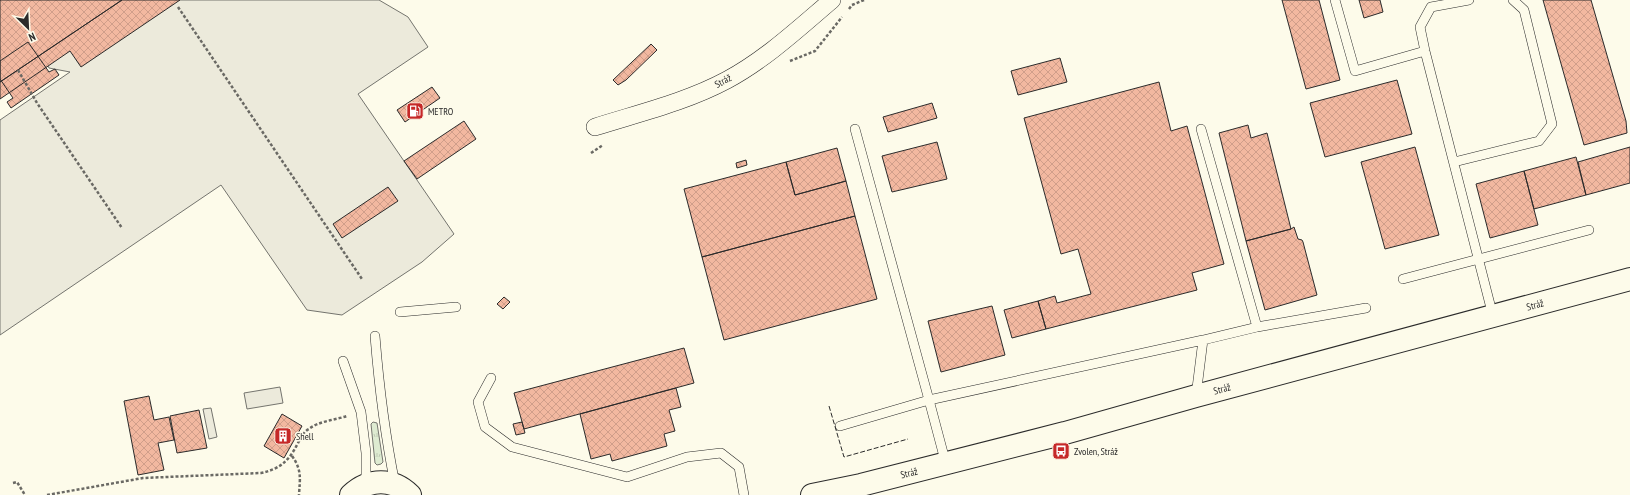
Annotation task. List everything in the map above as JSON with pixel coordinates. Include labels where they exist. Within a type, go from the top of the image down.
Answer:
[{"type":"street","name":"Stráž","points":[[595,127],[680,100],[728,80],[773,49],[832,0]]},
{"type":"street","name":"Stráž","points":[[812,495],[861,485],[1065,433],[1196,396],[1630,279]]},
{"type":"street","points":[[358,490],[383,482],[409,492]]},
{"type":"lane","points":[[1335,0],[1355,71],[1425,51]]},
{"type":"lane","points":[[1469,0],[1431,7],[1420,27],[1493,316]]},
{"type":"lane","points":[[1454,162],[1539,141],[1552,124],[1524,10],[1513,0]]},
{"type":"lane","points":[[855,129],[930,400],[946,464]]},
{"type":"lane","points":[[1201,129],[1257,327]]},
{"type":"lane","points":[[1403,279],[1589,230]]},
{"type":"lane","points":[[400,312],[456,307]]},
{"type":"lane","points":[[840,426],[930,400],[1257,327],[1366,308]]},
{"type":"lane","points":[[375,336],[380,397],[389,457],[409,492]]},
{"type":"lane","points":[[1196,396],[1203,340]]},
{"type":"lane","points":[[343,360],[361,412],[366,452],[358,490]]},
{"type":"lane","points":[[490,378],[478,402],[485,427],[512,447],[628,477],[687,457],[722,453],[739,466],[744,495]]},
{"type":"path","points":[[178,7],[362,279]]},
{"type":"path","points":[[18,70],[37,103],[122,228]]},
{"type":"path","points":[[47,495],[143,478],[261,473],[278,468],[292,456],[302,435],[308,429],[315,425],[354,414]]},
{"type":"path","points":[[292,456],[299,466],[299,495]]},
{"type":"path","points":[[13,483],[16,482],[25,495]]},
{"type":"green space","points":[[373,422],[377,423],[383,462],[377,465],[375,463],[371,424]]},
{"type":"shaded area","points":[[138,0],[379,0],[408,17],[428,47],[358,94],[454,234],[422,262],[342,315],[307,310],[221,185],[0,335],[0,120],[70,72],[49,68],[47,64]]},
{"type":"shaded area","points":[[280,387],[283,403],[247,409],[244,393]]},
{"type":"shaded area","points":[[211,408],[217,437],[209,439],[203,409]]},
{"type":"building","points":[[0,0],[122,0],[0,82]]},
{"type":"building","points":[[122,0],[180,0],[81,67],[70,51],[0,99],[0,82]]},
{"type":"building","points":[[1282,0],[1319,0],[1340,80],[1306,89]]},
{"type":"building","points":[[1359,0],[1380,0],[1383,12],[1364,18]]},
{"type":"building","points":[[1543,0],[1591,0],[1626,121],[1627,133],[1584,145]]},
{"type":"building","points":[[28,42],[49,72],[55,69],[59,75],[11,108],[7,102],[13,98],[0,79],[0,61]]},
{"type":"building","points":[[651,44],[657,50],[626,80],[618,85],[613,80]]},
{"type":"building","points":[[1060,58],[1067,82],[1018,95],[1011,71]]},
{"type":"building","points":[[1397,80],[1412,134],[1325,157],[1310,103]]},
{"type":"building","points":[[1159,82],[1171,131],[1187,126],[1224,264],[1192,273],[1197,290],[1046,329],[1038,301],[1055,296],[1057,303],[1091,294],[1078,249],[1061,254],[1024,118]]},
{"type":"building","points":[[432,87],[440,98],[405,122],[397,110]]},
{"type":"building","points":[[932,103],[937,118],[888,132],[883,117]]},
{"type":"building","points":[[464,121],[476,139],[417,179],[404,161]]},
{"type":"building","points":[[1248,125],[1251,138],[1267,133],[1291,229],[1246,241],[1219,133]]},
{"type":"building","points":[[937,142],[947,179],[892,192],[882,156]]},
{"type":"building","points":[[1415,147],[1439,235],[1385,249],[1361,162]]},
{"type":"building","points":[[1630,147],[1630,183],[1586,195],[1578,162]]},
{"type":"building","points":[[837,148],[846,181],[795,195],[786,162]]},
{"type":"building","points":[[1576,157],[1586,195],[1534,209],[1524,171]]},
{"type":"building","points":[[746,160],[747,165],[737,168],[736,163]]},
{"type":"building","points":[[786,162],[795,195],[846,181],[855,216],[702,257],[684,189]]},
{"type":"building","points":[[1524,171],[1538,225],[1490,238],[1476,184]]},
{"type":"building","points":[[388,187],[398,201],[342,238],[333,224]]},
{"type":"building","points":[[855,216],[877,299],[724,340],[702,257]]},
{"type":"building","points":[[1294,227],[1298,239],[1302,240],[1303,242],[1317,295],[1265,310],[1246,241]]},
{"type":"building","points":[[504,297],[510,302],[503,309],[497,304]]},
{"type":"building","points":[[1038,301],[1046,329],[1012,338],[1004,310]]},
{"type":"building","points":[[992,306],[1005,355],[941,372],[928,321]]},
{"type":"building","points":[[684,348],[694,383],[524,429],[514,393]]},
{"type":"building","points":[[676,388],[681,407],[669,410],[675,431],[664,434],[667,446],[612,461],[610,454],[591,459],[580,414]]},
{"type":"building","points":[[149,396],[154,420],[169,417],[174,440],[158,443],[164,470],[138,475],[124,401]]},
{"type":"building","points":[[199,410],[207,448],[177,453],[170,416]]},
{"type":"building","name":"Shell","points":[[282,414],[302,426],[284,458],[264,446]]},
{"type":"building","points":[[522,422],[525,433],[516,435],[513,424]]},
{"type":"fence","points":[[829,406],[844,457],[908,439]]},
{"type":"place","name":"METRO","points":[[415,111]]},
{"type":"place","name":"Shell","points":[[283,436]]},
{"type":"place","name":"Zvolen, Stráž","points":[[1061,451]]}]
